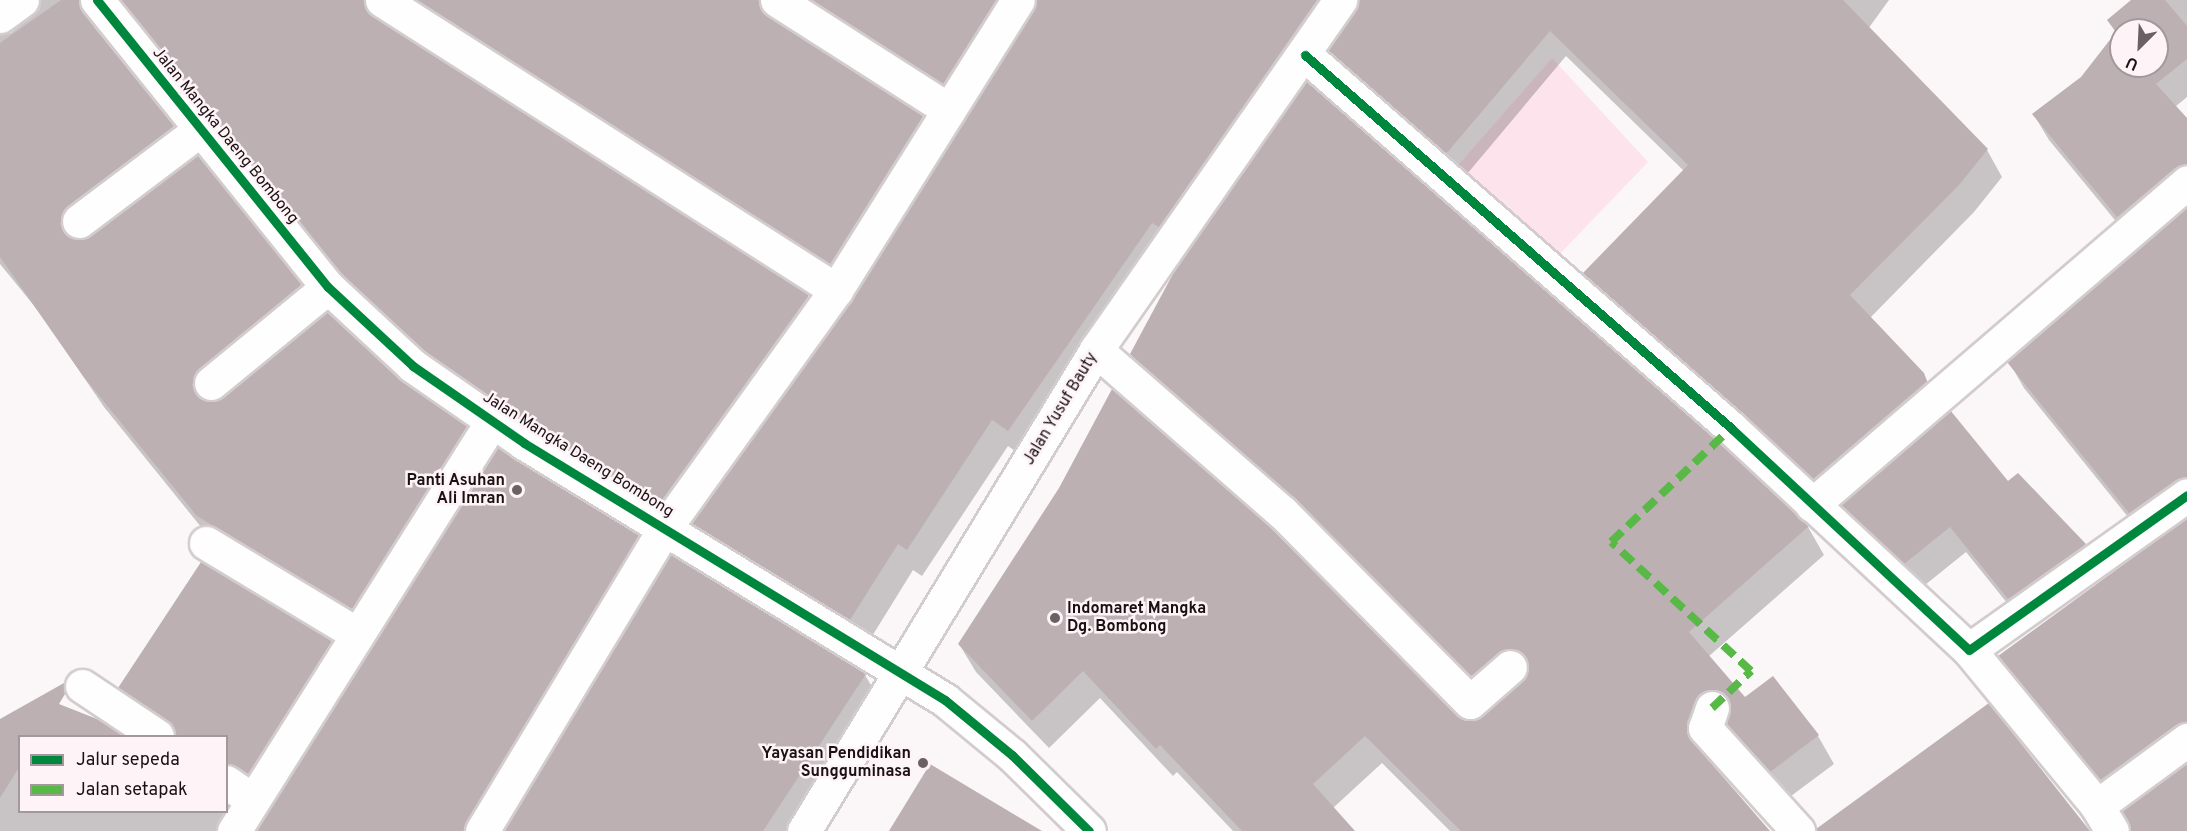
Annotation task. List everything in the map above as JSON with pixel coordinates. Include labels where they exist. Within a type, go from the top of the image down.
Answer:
[{"type":"street","points":[[0,16],[22,0]]},
{"type":"street","name":"Jalan Mangka Daeng Bombong","points":[[97,0],[328,287],[413,366],[493,420],[665,528],[904,673],[1012,755],[1089,831]]},
{"type":"street","points":[[381,0],[836,290]]},
{"type":"street","points":[[777,0],[949,110]]},
{"type":"street","points":[[482,831],[665,528],[836,290],[1018,0]]},
{"type":"street","name":"Jalan Yusuf Bauty","points":[[804,831],[904,673],[1096,350],[1305,55],[1340,0]]},
{"type":"street","points":[[1305,55],[1731,428],[1969,650],[2105,818],[2187,740]]},
{"type":"street","points":[[79,220],[201,129]]},
{"type":"street","points":[[1812,505],[2187,182]]},
{"type":"street","points":[[211,383],[328,287]]},
{"type":"street","points":[[1096,350],[1282,512],[1470,702],[1510,667]]},
{"type":"street","points":[[234,831],[493,420]]},
{"type":"street","points":[[1969,650],[2187,495]]},
{"type":"street","points":[[206,543],[357,634]]},
{"type":"street","points":[[82,686],[156,735]]},
{"type":"street","points":[[1712,708],[1705,728],[1798,831]]},
{"type":"street","points":[[228,783],[253,800]]},
{"type":"shaded area","points":[[1552,58],[1648,162],[1555,259],[1452,172]]},
{"type":"building","points":[[61,0],[79,0],[82,12],[174,126],[68,206],[60,223],[64,233],[72,238],[90,236],[198,155],[302,284],[199,369],[192,385],[197,395],[213,402],[223,398],[327,312],[400,380],[467,426],[352,609],[197,516],[83,376],[0,257],[0,43]]},
{"type":"building","points":[[121,0],[363,0],[372,16],[809,295],[659,504],[534,427],[425,351],[342,274]]},
{"type":"building","points":[[417,0],[758,0],[767,16],[923,116],[830,264]]},
{"type":"building","points":[[812,0],[996,0],[943,84]]},
{"type":"building","points":[[1037,0],[1317,0],[1159,227],[1152,223],[1008,431],[992,420],[907,550],[898,544],[850,620],[691,523],[852,300]]},
{"type":"building","points":[[1358,0],[1843,0],[1988,149],[1959,185],[1850,295],[1924,373],[1927,381],[1813,479],[1583,273],[1688,165],[1550,31],[1446,154],[1328,50]]},
{"type":"building","points":[[2131,0],[2165,0],[2187,26],[2187,59],[2169,74],[2169,18],[2109,18]]},
{"type":"building","points":[[2109,41],[2109,78],[2163,78],[2156,84],[2187,118],[2187,164],[2175,168],[2117,217],[2032,114],[2081,77]]},
{"type":"building","points":[[1306,81],[1718,442],[1809,526],[1689,632],[1745,697],[1773,676],[1819,735],[1770,772],[1726,724],[1730,705],[1726,695],[1708,690],[1695,701],[1687,722],[1691,740],[1770,831],[1461,831],[1365,736],[1313,784],[1355,831],[1242,831],[1160,745],[1156,749],[1083,671],[1032,721],[958,644],[1059,488],[1112,389],[1269,526],[1457,716],[1465,720],[1482,716],[1527,674],[1524,655],[1507,649],[1471,676],[1294,498],[1130,354],[1174,272]]},
{"type":"building","points":[[2187,207],[2187,477],[2176,480],[2129,513],[2007,362]]},
{"type":"building","points":[[1950,410],[2008,481],[2018,473],[2086,544],[2008,599],[1950,527],[1904,564],[1841,505]]},
{"type":"building","points":[[498,448],[639,535],[463,831],[256,831]]},
{"type":"building","points":[[2187,518],[2187,722],[2176,725],[2100,780],[1998,656]]},
{"type":"building","points":[[671,555],[866,674],[763,831],[504,831]]},
{"type":"building","points":[[201,562],[332,641],[248,774],[228,764],[228,735],[175,735],[168,721],[118,688]]},
{"type":"building","points":[[64,683],[65,694],[59,704],[97,719],[122,735],[18,735],[18,769],[0,798],[0,719]]},
{"type":"building","points":[[1989,703],[2090,831],[1816,831],[1816,829]]},
{"type":"building","points":[[2187,763],[2187,831],[2131,831],[2122,811]]},
{"type":"building","points":[[930,764],[1042,831],[889,831]]},
{"type":"marked path","points":[[1712,708],[1751,671],[1611,542],[1731,428],[1727,425]]},
{"type":"cycle path","points":[[97,0],[328,287],[413,366],[524,443],[945,700],[1012,755],[1089,831]]},
{"type":"cycle path","points":[[1305,55],[1731,428],[1969,650],[2187,495]]},
{"type":"place","name":"Panti Asuhan Ali Imran","points":[[517,490]]},
{"type":"place","name":"Indomaret Mangka Dg. Bombong","points":[[1055,618]]},
{"type":"place","name":"Yayasan Pendidikan Sungguminasa","points":[[923,763]]}]
